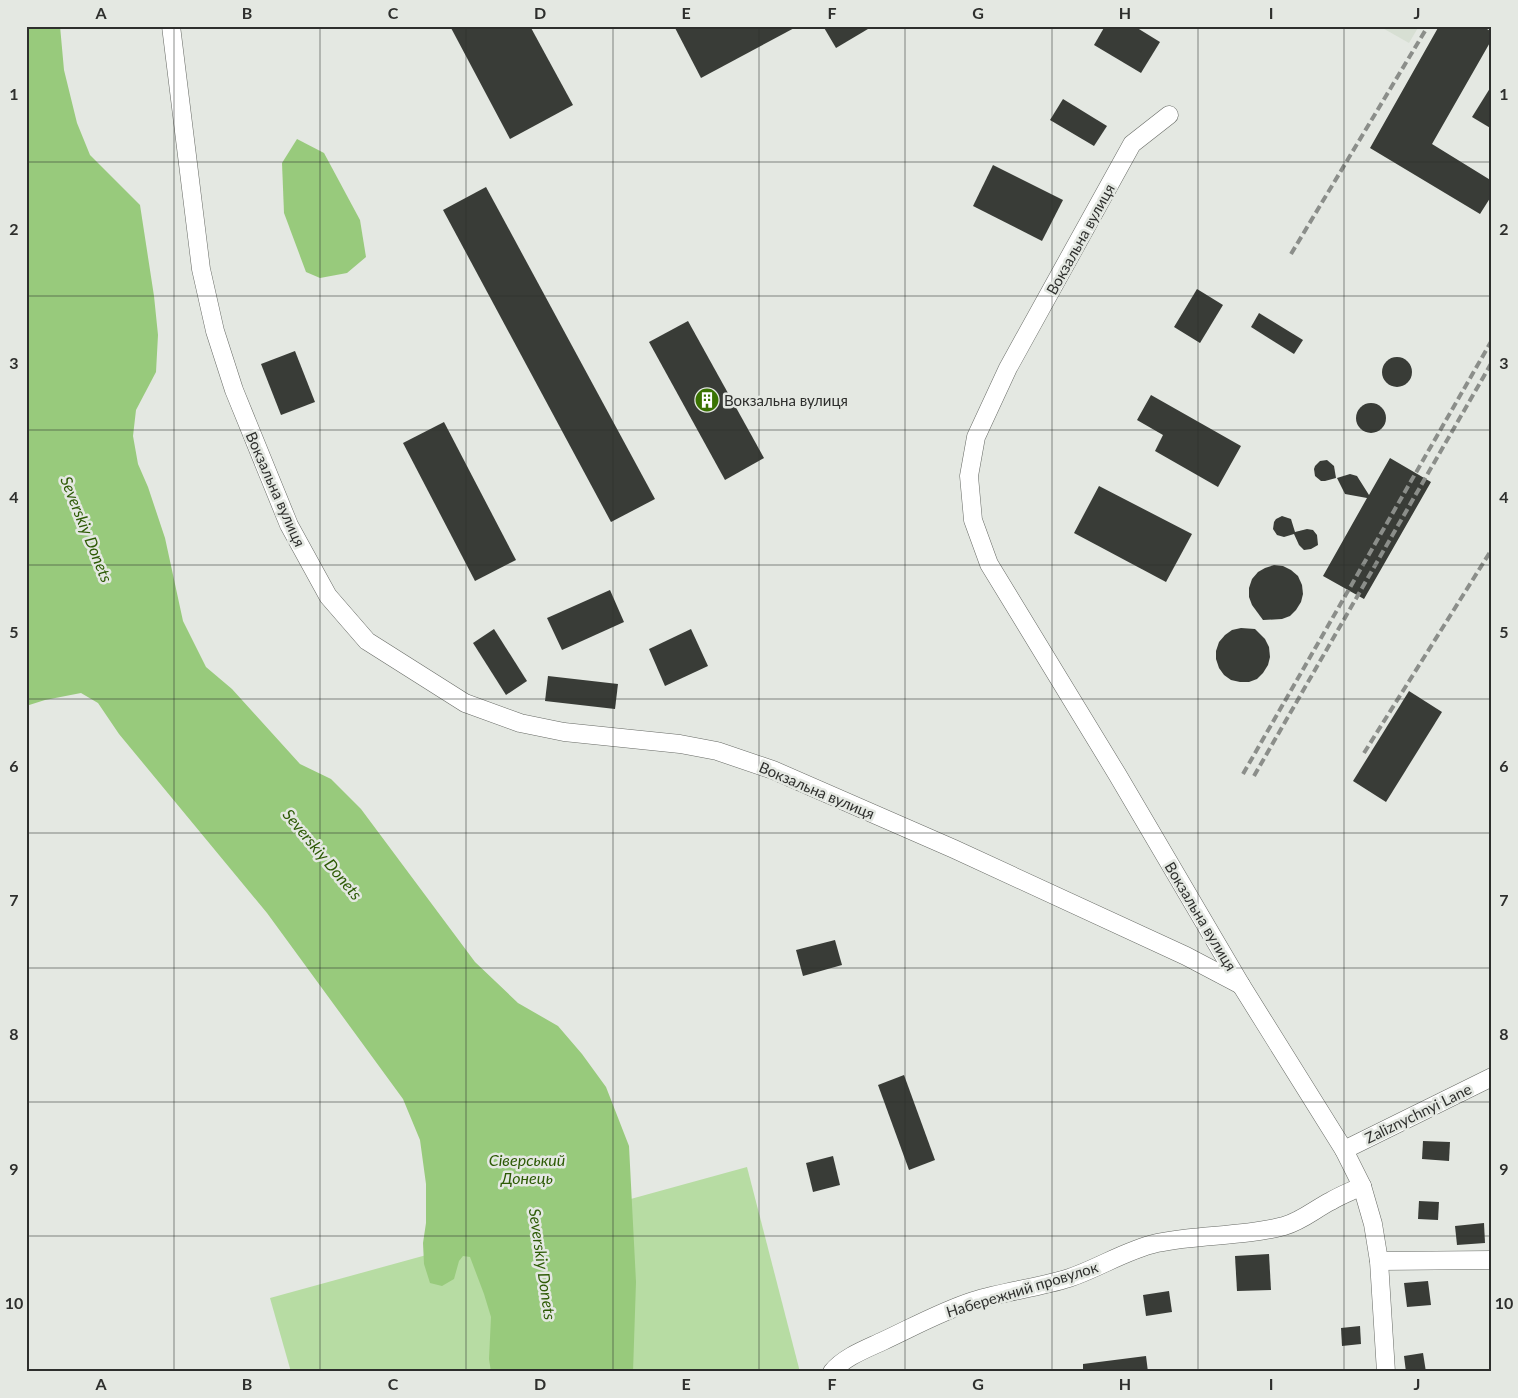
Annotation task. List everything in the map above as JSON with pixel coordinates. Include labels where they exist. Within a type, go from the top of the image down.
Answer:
[{"type":"street","name":"Вокзальна вулиця","points":[[170,26],[201,269],[215,331],[234,390],[289,525],[328,596],[367,642],[465,704],[520,723],[564,732],[680,744],[718,751],[774,770],[954,849],[1186,956],[1241,985]]},
{"type":"street","name":"Вокзальна вулиця","points":[[1169,115],[1132,144],[1008,368],[976,437],[969,476],[974,520],[989,564],[1117,774],[1241,985],[1344,1150],[1362,1186],[1373,1224],[1379,1261],[1382,1371]]},
{"type":"street","name":"Zaliznychnyi Lane","points":[[1344,1150],[1492,1077]]},
{"type":"street","name":"Набережний провулок","points":[[832,1372],[857,1353],[974,1301],[1067,1278],[1092,1270],[1130,1252],[1155,1244],[1184,1238],[1261,1232],[1287,1225],[1303,1218],[1331,1200],[1362,1186]]},
{"type":"street","points":[[1379,1261],[1492,1260]]},
{"type":"shaded area","points":[[1379,26],[1419,26],[1409,43]]},
{"type":"shaded area","points":[[747,1167],[800,1372],[291,1372],[270,1298]]},
{"type":"water","name":"Сіверський Донець","points":[[26,26],[60,26],[64,70],[77,123],[90,155],[140,205],[158,335],[156,372],[136,410],[133,436],[138,464],[148,487],[165,538],[183,621],[206,667],[232,689],[300,764],[331,779],[361,809],[475,962],[518,1003],[558,1026],[582,1054],[606,1087],[629,1146],[636,1282],[633,1372],[491,1372],[489,1359],[491,1317],[470,1257],[463,1256],[459,1261],[454,1279],[442,1286],[430,1283],[424,1264],[423,1243],[426,1223],[426,1184],[420,1140],[403,1099],[267,913],[119,734],[98,703],[81,693],[26,706]]},
{"type":"water","points":[[297,139],[324,153],[360,220],[366,257],[347,273],[320,278],[306,272],[284,213],[282,163]]},
{"type":"building","points":[[450,26],[530,26],[573,105],[510,139]]},
{"type":"building","points":[[674,26],[798,26],[701,78]]},
{"type":"building","points":[[823,26],[873,26],[836,48]]},
{"type":"building","points":[[1105,26],[1134,26],[1160,42],[1141,73],[1094,45]]},
{"type":"building","points":[[1439,26],[1482,26],[1492,32],[1492,39],[1432,144],[1492,181],[1492,195],[1480,214],[1370,148]]},
{"type":"building","points":[[1492,85],[1492,129],[1472,117]]},
{"type":"building","points":[[1063,99],[1107,126],[1094,146],[1050,120]]},
{"type":"building","points":[[993,165],[1063,200],[1042,241],[973,206]]},
{"type":"building","points":[[486,187],[655,499],[611,522],[443,210]]},
{"type":"building","points":[[1197,289],[1223,305],[1200,343],[1174,327]]},
{"type":"building","points":[[1259,313],[1303,340],[1294,354],[1251,327]]},
{"type":"building","name":"Вокзальна вулиця","points":[[688,321],[764,458],[725,480],[649,342]]},
{"type":"building","points":[[295,351],[315,402],[281,415],[261,364]]},
{"type":"building","points":[[1397,357],[1408,361],[1412,372],[1408,383],[1397,387],[1386,383],[1382,372],[1386,361]]},
{"type":"building","points":[[1151,395],[1241,446],[1218,487],[1155,451],[1163,435],[1137,420]]},
{"type":"building","points":[[1371,403],[1382,407],[1386,418],[1382,429],[1371,433],[1360,429],[1356,418],[1360,407]]},
{"type":"building","points":[[444,422],[516,560],[475,581],[403,443]]},
{"type":"building","points":[[1390,458],[1431,482],[1364,599],[1323,576],[1367,498],[1345,494],[1337,478],[1350,474],[1357,476],[1369,495]]},
{"type":"building","points":[[1327,460],[1334,466],[1336,478],[1321,481],[1315,476],[1314,469],[1320,461]]},
{"type":"building","points":[[1099,486],[1192,534],[1166,582],[1074,533]]},
{"type":"building","points":[[1282,516],[1291,519],[1295,532],[1307,529],[1313,530],[1317,535],[1318,545],[1304,550],[1299,545],[1294,534],[1284,537],[1277,535],[1273,529],[1274,522]]},
{"type":"building","points":[[1274,565],[1283,566],[1298,576],[1303,594],[1301,602],[1290,616],[1282,619],[1263,620],[1252,605],[1249,597],[1249,588],[1252,579],[1258,572]]},
{"type":"building","points":[[610,590],[624,622],[562,650],[547,618]]},
{"type":"building","points":[[1241,628],[1255,629],[1265,639],[1269,647],[1270,657],[1268,665],[1257,679],[1249,682],[1231,680],[1219,668],[1216,659],[1219,642],[1232,630]]},
{"type":"building","points":[[494,629],[527,681],[506,695],[473,643]]},
{"type":"building","points":[[691,629],[708,666],[665,686],[649,649]]},
{"type":"building","points":[[548,676],[618,684],[615,709],[545,701]]},
{"type":"building","points":[[1409,691],[1442,712],[1386,802],[1353,781]]},
{"type":"building","points":[[835,940],[842,965],[803,976],[796,950]]},
{"type":"building","points":[[904,1075],[935,1160],[909,1170],[878,1085]]},
{"type":"building","points":[[1423,1141],[1450,1142],[1449,1161],[1422,1159]]},
{"type":"building","points":[[833,1156],[840,1185],[813,1192],[806,1163]]},
{"type":"building","points":[[1419,1201],[1439,1202],[1438,1220],[1418,1219]]},
{"type":"building","points":[[1484,1223],[1485,1243],[1457,1245],[1455,1226]]},
{"type":"building","points":[[1269,1254],[1271,1290],[1237,1291],[1235,1256]]},
{"type":"building","points":[[1428,1281],[1431,1305],[1407,1307],[1404,1283]]},
{"type":"building","points":[[1169,1291],[1172,1312],[1146,1316],[1143,1295]]},
{"type":"building","points":[[1360,1326],[1361,1344],[1342,1346],[1341,1328]]},
{"type":"building","points":[[1423,1353],[1426,1372],[1406,1372],[1404,1356]]},
{"type":"building","points":[[1146,1356],[1148,1372],[1083,1372],[1083,1364]]},
{"type":"railway","points":[[1291,254],[1428,26]]},
{"type":"railway","points":[[1243,774],[1492,340]]},
{"type":"railway","points":[[1254,776],[1492,362]]},
{"type":"railway","points":[[1364,753],[1492,549]]},
{"type":"place","name":"Вокзальна вулиця","points":[[707,400]]},
{"type":"water label","name":"Severskiy Donets","points":[[87,529]]},
{"type":"water label","name":"Severskiy Donets","points":[[323,854]]},
{"type":"water label","name":"Severskiy Donets","points":[[543,1264]]}]
